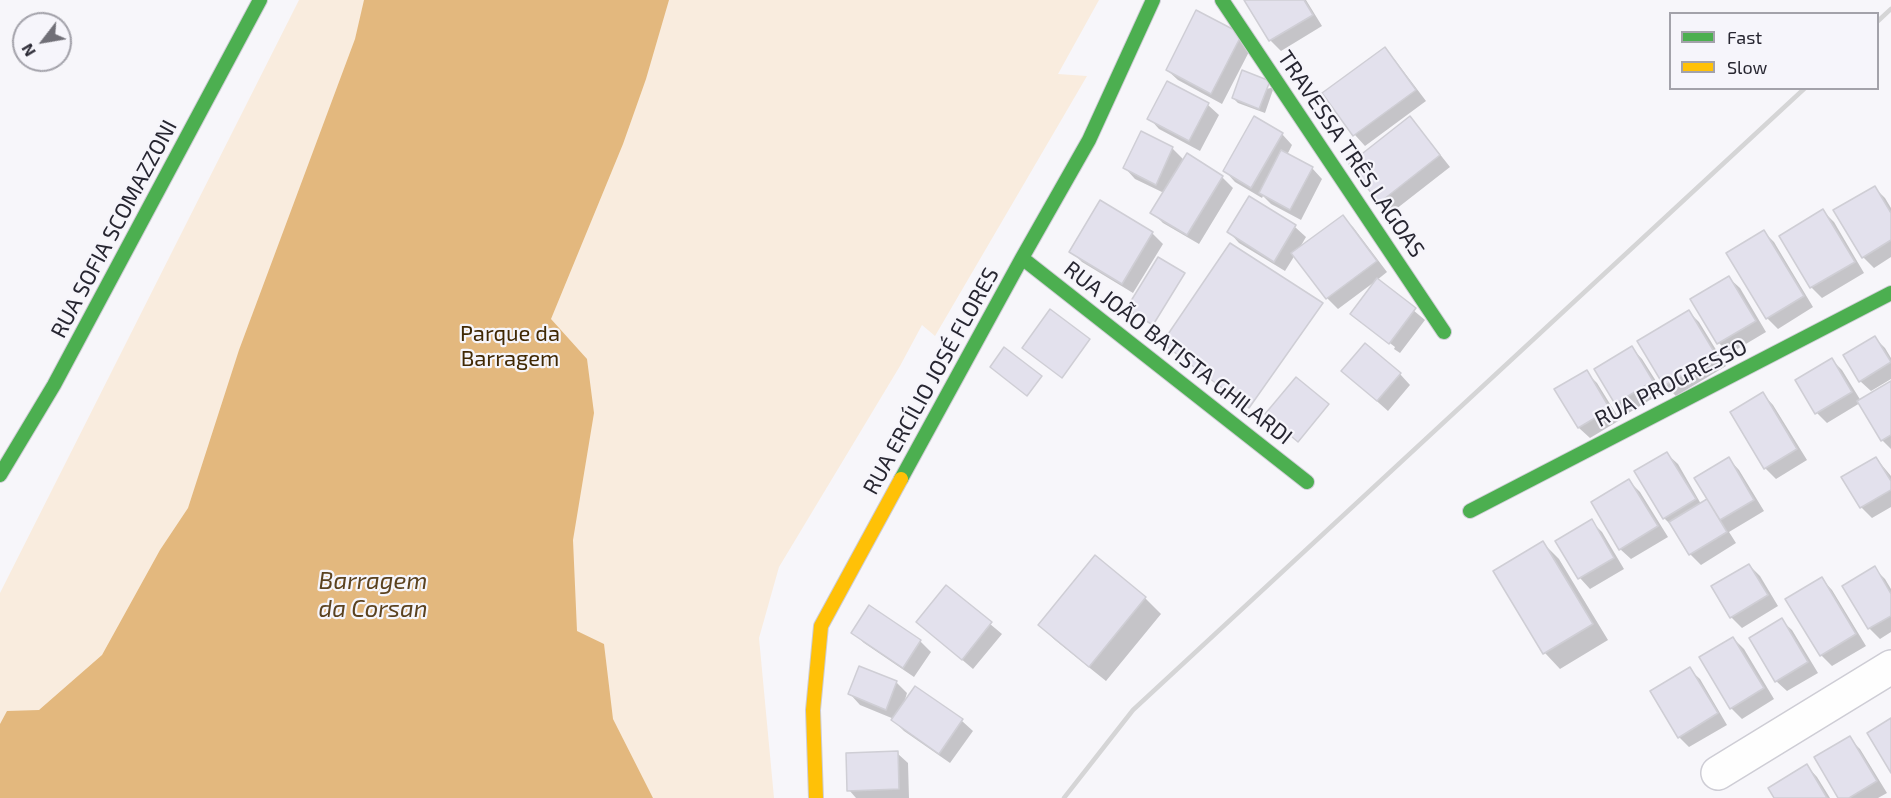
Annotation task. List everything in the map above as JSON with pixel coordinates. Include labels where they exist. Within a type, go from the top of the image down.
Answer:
[{"type":"street","name":"RUA SOFIA SCOMAZZONI","points":[[0,475],[54,385],[260,0]]},
{"type":"street","name":"RUA ERCÍLIO JOSÉ FLORES","points":[[816,798],[813,710],[821,626],[1089,140],[1153,0]]},
{"type":"street","name":"TRAVESSA TRÊS LAGOAS","points":[[1222,0],[1444,332]]},
{"type":"street","name":"RUA JOÃO BATISTA GHILARDI","points":[[1022,258],[1307,482]]},
{"type":"street","name":"RUA PROGRESSO","points":[[1470,511],[1891,293]]},
{"type":"street","points":[[1718,773],[1891,667]]},
{"type":"green space","name":"Parque da Barragem","points":[[299,0],[1099,0],[1058,74],[1087,76],[935,336],[922,325],[900,366],[779,567],[759,638],[774,798],[0,798],[0,593]]},
{"type":"water","name":"Barragem da Corsan","points":[[364,0],[669,0],[646,79],[623,144],[551,319],[587,359],[594,413],[573,540],[577,631],[604,644],[613,719],[653,798],[0,798],[0,724],[7,711],[39,710],[102,655],[160,550],[188,508],[239,350],[355,39]]},
{"type":"building","points":[[1244,0],[1304,0],[1313,15],[1269,41]]},
{"type":"building","points":[[1196,10],[1242,34],[1211,94],[1166,70]]},
{"type":"building","points":[[1385,47],[1416,90],[1353,136],[1322,93]]},
{"type":"building","points":[[1242,70],[1270,81],[1259,109],[1232,98]]},
{"type":"building","points":[[1167,81],[1209,103],[1189,141],[1147,119]]},
{"type":"building","points":[[1254,116],[1283,133],[1251,188],[1223,171]]},
{"type":"building","points":[[1410,116],[1440,155],[1379,203],[1349,164]]},
{"type":"building","points":[[1141,131],[1173,147],[1156,185],[1123,168]]},
{"type":"building","points":[[1281,150],[1313,167],[1290,210],[1259,193]]},
{"type":"building","points":[[1187,153],[1223,176],[1187,235],[1150,213]]},
{"type":"building","points":[[1875,186],[1891,213],[1891,240],[1862,258],[1833,210]]},
{"type":"building","points":[[1249,196],[1296,225],[1274,262],[1227,232]]},
{"type":"building","points":[[1100,200],[1153,232],[1122,284],[1069,252]]},
{"type":"building","points":[[1823,209],[1855,262],[1810,288],[1779,236]]},
{"type":"building","points":[[1343,215],[1377,261],[1326,299],[1291,253]]},
{"type":"building","points":[[1764,230],[1804,296],[1766,319],[1726,253]]},
{"type":"building","points":[[1230,243],[1323,303],[1249,408],[1162,343]]},
{"type":"building","points":[[1158,257],[1185,273],[1153,325],[1126,309]]},
{"type":"building","points":[[1729,276],[1756,321],[1717,344],[1690,299]]},
{"type":"building","points":[[1377,278],[1416,308],[1389,344],[1350,314]]},
{"type":"building","points":[[1050,309],[1090,339],[1062,378],[1022,348]]},
{"type":"building","points":[[1689,310],[1716,355],[1664,386],[1637,341]]},
{"type":"building","points":[[1875,336],[1891,362],[1859,382],[1843,355]]},
{"type":"building","points":[[1365,343],[1401,373],[1377,401],[1341,371]]},
{"type":"building","points":[[1632,346],[1653,381],[1615,404],[1594,369]]},
{"type":"building","points":[[1004,347],[1042,376],[1027,396],[990,367]]},
{"type":"building","points":[[1832,358],[1852,392],[1815,414],[1795,380]]},
{"type":"building","points":[[1587,370],[1610,409],[1578,428],[1554,389]]},
{"type":"building","points":[[1296,377],[1329,404],[1298,442],[1265,414]]},
{"type":"building","points":[[1891,381],[1891,435],[1881,441],[1857,401]]},
{"type":"building","points":[[1763,392],[1797,449],[1764,469],[1730,412]]},
{"type":"building","points":[[1667,452],[1696,499],[1663,519],[1634,471]]},
{"type":"building","points":[[1729,457],[1754,500],[1720,520],[1694,478]]},
{"type":"building","points":[[1876,457],[1891,481],[1891,490],[1860,508],[1841,477]]},
{"type":"building","points":[[1629,479],[1658,526],[1619,550],[1591,502]]},
{"type":"building","points":[[1707,499],[1727,532],[1689,555],[1669,522]]},
{"type":"building","points":[[1592,519],[1614,558],[1578,579],[1555,541]]},
{"type":"building","points":[[1543,541],[1593,624],[1543,654],[1493,571]]},
{"type":"building","points":[[1095,555],[1146,597],[1089,667],[1038,625]]},
{"type":"building","points":[[1749,564],[1768,595],[1730,618],[1711,586]]},
{"type":"building","points":[[1875,566],[1891,594],[1891,616],[1868,629],[1842,586]]},
{"type":"building","points":[[1822,577],[1856,634],[1820,656],[1785,599]]},
{"type":"building","points":[[946,585],[992,622],[962,660],[916,622]]},
{"type":"building","points":[[869,605],[921,640],[903,668],[851,633]]},
{"type":"building","points":[[1782,618],[1808,662],[1775,682],[1749,638]]},
{"type":"building","points":[[1733,637],[1764,688],[1730,709],[1699,657]]},
{"type":"building","points":[[859,666],[897,681],[886,710],[848,694]]},
{"type":"building","points":[[1690,667],[1718,713],[1678,738],[1650,691]]},
{"type":"building","points":[[915,686],[963,719],[939,754],[891,720]]},
{"type":"building","points":[[1891,718],[1891,773],[1867,733]]},
{"type":"building","points":[[1850,736],[1877,781],[1849,798],[1838,798],[1814,757]]},
{"type":"building","points":[[898,751],[899,789],[847,791],[846,753]]},
{"type":"building","points":[[1807,764],[1827,798],[1774,798],[1768,788]]},
{"type":"railway","points":[[1879,20],[1891,9]]},
{"type":"railway","points":[[1064,798],[1133,710],[1803,90]]},
{"type":"traffic: fast","points":[[0,475],[54,385],[260,0]]},
{"type":"traffic: fast","points":[[901,479],[1089,140],[1153,0]]},
{"type":"traffic: fast","points":[[1222,0],[1444,332]]},
{"type":"traffic: fast","points":[[1022,258],[1307,482]]},
{"type":"traffic: fast","points":[[1470,511],[1891,293]]},
{"type":"traffic: slow","points":[[816,798],[813,710],[821,626],[901,479]]}]
